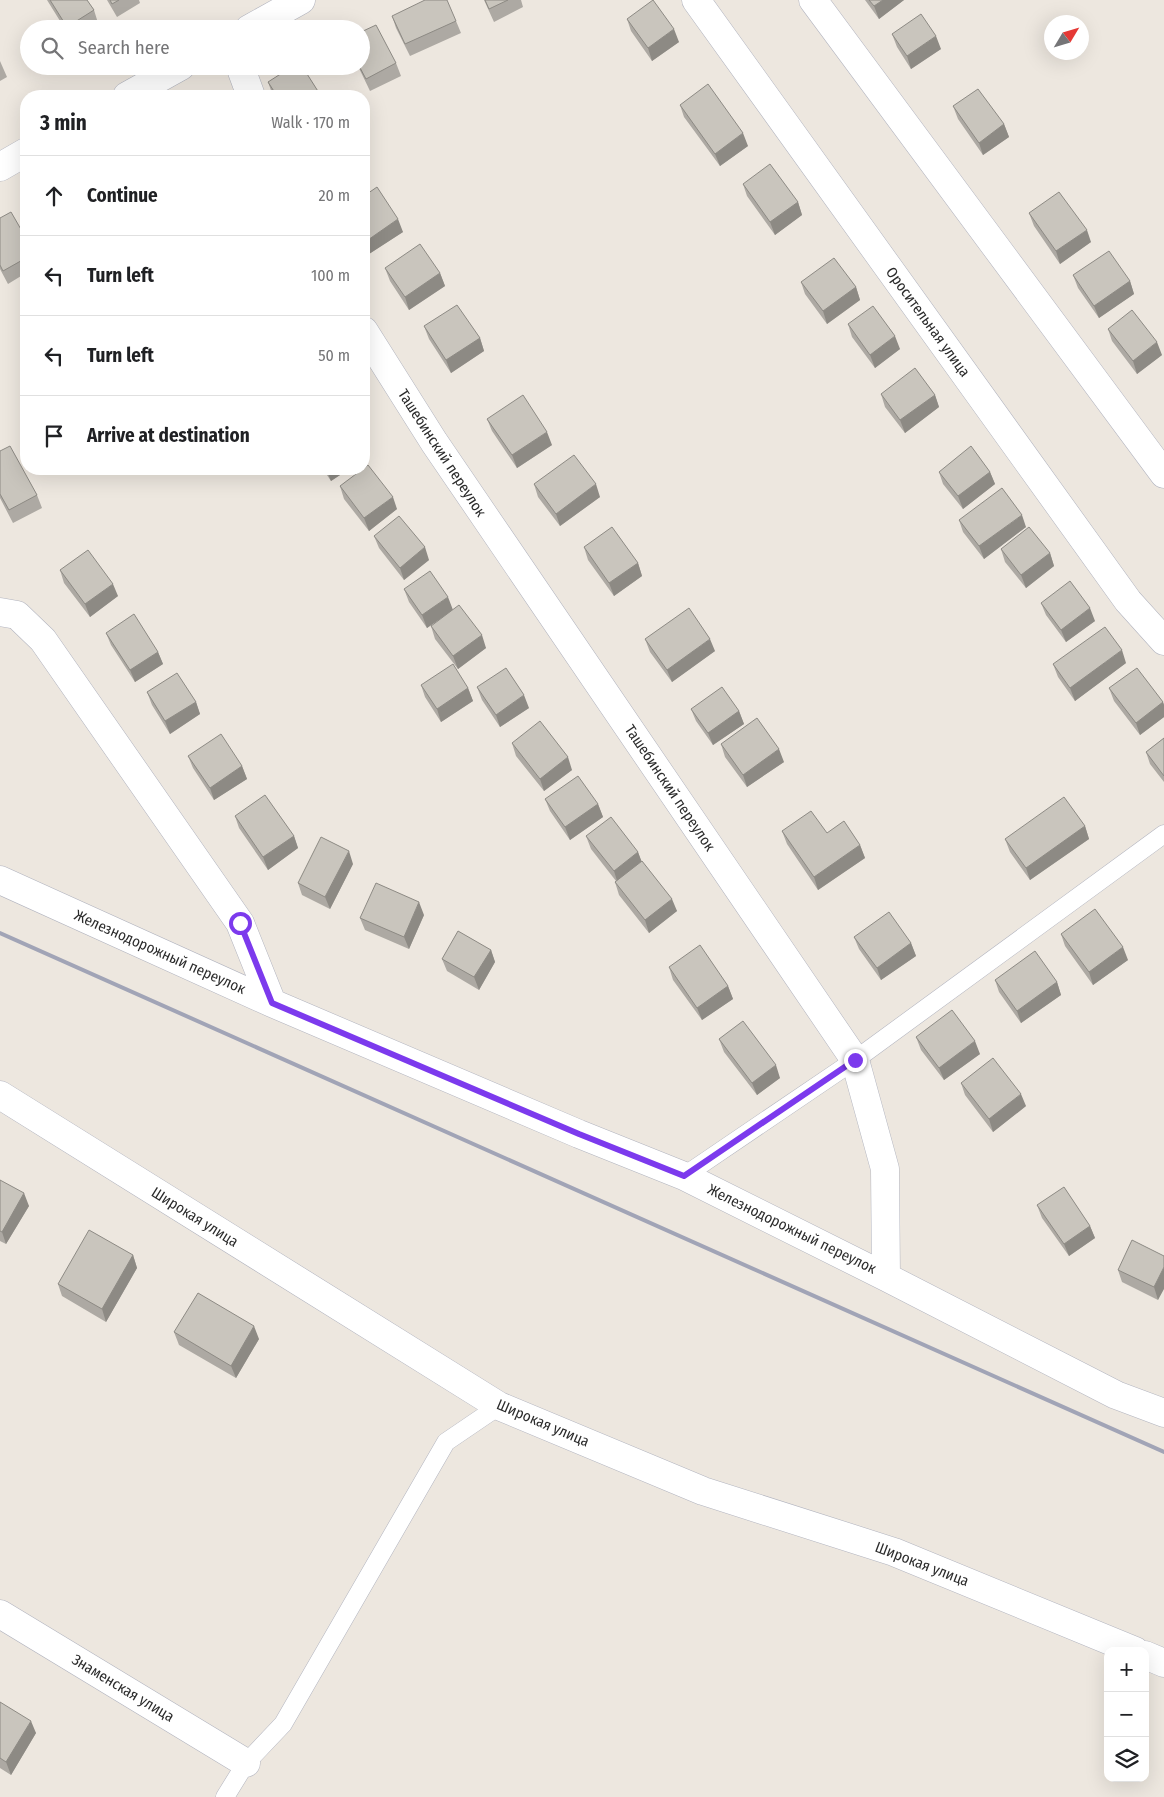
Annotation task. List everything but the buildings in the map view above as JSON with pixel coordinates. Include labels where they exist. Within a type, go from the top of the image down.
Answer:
[{"type":"street","points":[[265,20],[301,0]]},
{"type":"street","name":"Оросительная улица","points":[[696,0],[1128,601],[1164,641]]},
{"type":"street","points":[[814,0],[1164,474]]},
{"type":"street","points":[[138,90],[165,75]]},
{"type":"street","points":[[243,75],[249,90]]},
{"type":"street","points":[[0,167],[20,155]]},
{"type":"street","name":"Ташебинский переулок","points":[[370,341],[434,442],[855,1060],[885,1169],[886,1276]]},
{"type":"street","points":[[0,612],[16,615],[49,648],[240,923],[272,1003]]},
{"type":"street","name":"Железнодорожный переулок","points":[[0,880],[272,1003],[570,1130],[684,1176],[886,1276],[1116,1395],[1164,1413]]},
{"type":"street","name":"Широкая улица","points":[[0,1095],[499,1406],[704,1491],[894,1552],[1124,1647]]},
{"type":"street","name":"Знаменская улица","points":[[0,1614],[246,1763]]},
{"type":"street","points":[[1149,1657],[1164,1663]]},
{"type":"lane","points":[[684,1176],[855,1060],[1164,834]]},
{"type":"lane","points":[[225,1797],[246,1763],[283,1724],[446,1442],[499,1406]]},
{"type":"railway","points":[[0,933],[1164,1452]]},
{"type":"route","points":[[240,923],[272,1003],[579,1134],[684,1176],[855,1060]]}]
